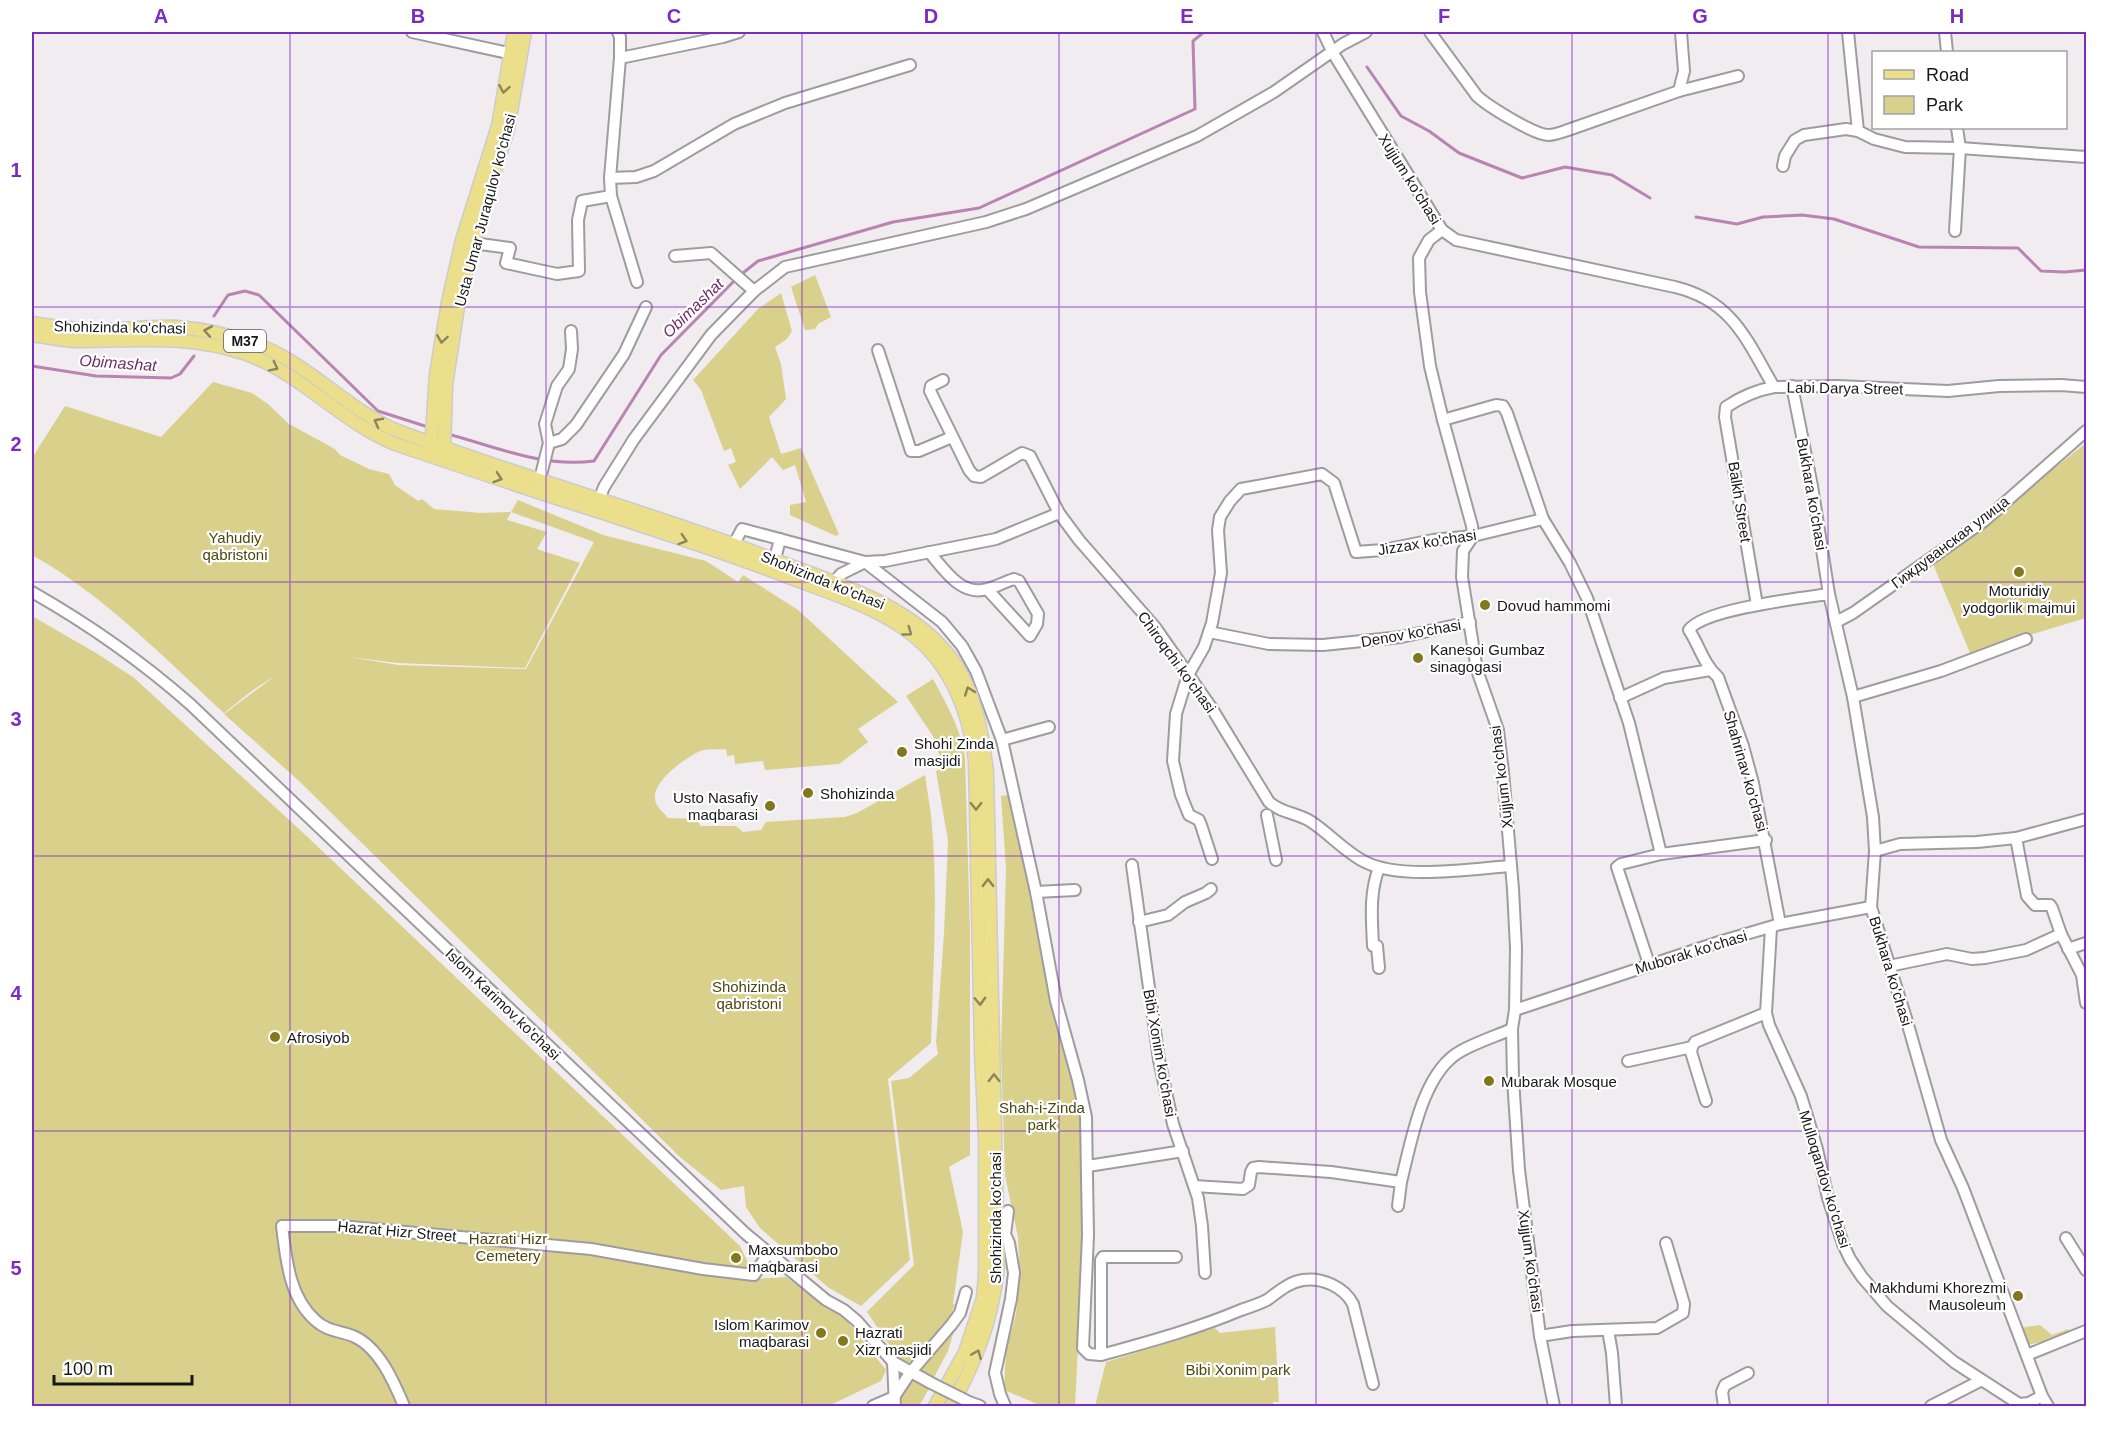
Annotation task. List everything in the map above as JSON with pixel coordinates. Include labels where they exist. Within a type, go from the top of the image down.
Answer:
[{"type":"main road","name":"Usta Umar Juraqulov ko'chasi","points":[[436,449],[459,300],[473,243],[508,129],[516,55],[514,32]]},
{"type":"main road","name":"Usta Umar Juraqulov ko'chasi","points":[[443,460],[436,449],[436,374],[448,303],[462,240],[498,126],[516,55],[525,32]]},
{"type":"main road","name":"Shohizinda ko'chasi","points":[[32,323],[101,330],[175,327],[225,334],[255,344],[280,354],[304,369],[369,417],[436,449],[540,479],[597,505],[873,611],[903,628],[925,646],[944,668],[957,691],[970,732],[976,772],[986,1254],[983,1298],[965,1352],[935,1407]]},
{"type":"main road","name":"Shohizinda ko'chasi","points":[[32,335],[70,341],[205,342],[247,354],[285,373],[369,432],[395,444],[436,449]]},
{"type":"main road","name":"Shohizinda ko'chasi","points":[[443,460],[734,544],[834,582],[897,611],[936,641],[964,679],[976,710],[983,741],[988,791],[998,1267],[994,1299],[984,1335],[977,1355],[951,1407]]},
{"type":"street","points":[[412,32],[516,55]]},
{"type":"street","points":[[618,32],[620,58],[610,178],[611,196],[637,282]]},
{"type":"street","points":[[620,58],[739,32]]},
{"type":"street","name":"Xujjum ko'chasi","points":[[1323,32],[1333,53],[1442,230],[1429,240],[1419,258],[1420,292],[1431,366],[1443,420],[1468,506],[1473,536],[1463,551],[1462,577],[1477,670],[1498,730],[1516,948],[1515,1010],[1512,1029],[1519,1170],[1540,1336],[1554,1407]]},
{"type":"street","points":[[597,505],[604,487],[634,439],[711,335],[754,291],[785,267],[986,222],[1026,209],[1197,136],[1274,93],[1353,38],[1366,32]]},
{"type":"street","points":[[1430,32],[1484,103],[1534,131],[1549,135],[1679,91],[1738,76]]},
{"type":"street","points":[[1679,91],[1684,70],[1681,32]]},
{"type":"street","points":[[1848,32],[1858,131]]},
{"type":"street","points":[[1945,32],[1947,51]]},
{"type":"street","points":[[610,178],[636,177],[654,171],[744,120],[785,103],[910,65]]},
{"type":"street","points":[[1782,166],[1795,140],[1804,135],[1846,129],[1905,147],[1960,148],[2086,157]]},
{"type":"street","points":[[1955,231],[1960,148],[1957,129]]},
{"type":"street","points":[[473,243],[510,248],[506,263],[557,274],[579,271],[578,220],[582,201],[611,196]]},
{"type":"street","name":"Labi Darya Street","points":[[1442,230],[1456,240],[1471,244],[1675,287],[1702,296],[1724,310],[1736,323],[1774,387],[1838,386],[1948,391],[1999,386],[2086,387]]},
{"type":"street","points":[[675,256],[711,253],[754,291]]},
{"type":"street","points":[[549,446],[562,439],[576,425],[624,354],[646,308]]},
{"type":"street","points":[[540,479],[549,446],[545,424],[557,386],[569,369],[572,349],[571,331]]},
{"type":"street","points":[[878,350],[911,451],[919,451],[952,437],[930,391],[931,386],[943,380]]},
{"type":"street","name":"Bukhara ko'chasi","points":[[1792,386],[1812,486],[1829,594],[1854,698],[1874,817],[1875,850],[1871,907],[1941,1140],[1963,1188],[1995,1276],[2048,1407]]},
{"type":"street","name":"Balkh Street","points":[[1757,605],[1725,417],[1726,407],[1733,402],[1757,390],[1774,387]]},
{"type":"street","points":[[1443,420],[1496,405],[1503,406],[1508,413],[1543,519],[1570,563],[1587,598],[1634,743],[1661,855]]},
{"type":"street","name":"Гиждуванская улица","points":[[1836,622],[1853,613],[1984,520],[2086,431]]},
{"type":"street","name":"Chiroqchi ko'chasi","points":[[952,437],[974,476],[981,477],[1022,453],[1030,456],[1059,513],[1079,540],[1155,627],[1211,707],[1269,802],[1279,811],[1295,814],[1310,821],[1363,862],[1379,868],[1420,872],[1510,866]]},
{"type":"street","name":"Jizzax ko'chasi","points":[[1212,859],[1201,825],[1190,815],[1181,795],[1173,761],[1176,714],[1188,675],[1209,632],[1221,573],[1218,530],[1220,517],[1241,489],[1322,474],[1334,483],[1356,552],[1473,536],[1543,519]]},
{"type":"street","points":[[734,544],[742,529],[864,562],[885,561],[996,539],[1059,513]]},
{"type":"street","points":[[775,560],[780,539]]},
{"type":"street","points":[[930,552],[947,573],[963,587],[974,591],[987,589],[1014,579],[1023,585],[1038,614],[1038,624],[1030,636],[987,589]]},
{"type":"street","points":[[834,582],[841,574],[864,562]]},
{"type":"street","points":[[864,562],[942,622],[962,646],[976,671],[1002,740],[1036,892],[1056,1001],[1086,1117],[1088,1235],[1083,1348],[1089,1354],[1101,1354],[1175,1334],[1265,1301],[1289,1284],[1313,1279],[1337,1287],[1350,1298],[1373,1384]]},
{"type":"street","name":"Islom Karimov ko'chasi","points":[[32,592],[100,633],[146,666],[190,704],[690,1183],[768,1254],[826,1300],[844,1310],[857,1321],[893,1362],[910,1373],[980,1407]]},
{"type":"street","name":"Shahrinav ko'chasi","points":[[1776,926],[1766,840],[1743,746],[1718,677],[1710,670],[1689,630],[1704,620],[1757,605],[1829,594]]},
{"type":"street","name":"Denov ko'chasi","points":[[1209,632],[1269,644],[1340,644],[1401,637],[1470,622]]},
{"type":"street","points":[[1854,698],[1941,671],[2026,639]]},
{"type":"street","points":[[1620,698],[1664,678],[1710,670]]},
{"type":"street","points":[[1002,740],[1049,727]]},
{"type":"street","points":[[1267,815],[1276,860]]},
{"type":"street","points":[[1875,850],[1900,844],[1977,842],[2016,838],[2086,819]]},
{"type":"street","points":[[2016,838],[2027,896],[2036,905],[2049,905],[2052,908],[2068,950],[2082,975],[2086,1003]]},
{"type":"street","points":[[1649,964],[1617,867],[1620,864],[1661,855],[1766,840]]},
{"type":"street","name":"Bibi Xonim ko'chasi","points":[[1132,865],[1159,1060],[1173,1124],[1194,1186],[1202,1226],[1205,1273]]},
{"type":"street","points":[[1379,868],[1372,884],[1373,946],[1377,946],[1379,968]]},
{"type":"street","points":[[1140,922],[1168,915],[1185,902],[1211,889]]},
{"type":"street","points":[[1036,892],[1075,890]]},
{"type":"street","name":"Muborak ko'chasi","points":[[1515,1010],[1719,942],[1776,926],[1871,907]]},
{"type":"street","name":"Mulloqandov ko'chasi","points":[[1776,926],[1766,1013],[1800,1096],[1817,1149],[1828,1198],[1850,1260],[1887,1306],[1980,1381],[2019,1404],[2042,1396]]},
{"type":"street","points":[[1889,966],[1947,954],[1972,959],[1985,958],[2026,950],[2061,934]]},
{"type":"street","points":[[2068,950],[2086,943]]},
{"type":"street","points":[[1706,1101],[1691,1052],[1695,1042],[1766,1013]]},
{"type":"street","points":[[1398,1206],[1411,1137],[1423,1102],[1440,1071],[1459,1052],[1512,1029]]},
{"type":"street","points":[[1628,1061],[1692,1047]]},
{"type":"street","points":[[1088,1166],[1182,1151]]},
{"type":"street","points":[[1194,1186],[1243,1189],[1249,1185],[1251,1172],[1258,1167],[1331,1172],[1401,1182]]},
{"type":"street","points":[[1005,1407],[995,1373],[1011,1299],[1014,1273],[1009,1243],[1005,1234],[1008,1211]]},
{"type":"street","name":"Hazrat Hizr Street","points":[[404,1407],[386,1370],[368,1346],[358,1338],[327,1329],[315,1321],[300,1301],[286,1262],[282,1226],[340,1226],[591,1249],[703,1269],[754,1275],[768,1254]]},
{"type":"street","points":[[2066,1238],[2086,1270]]},
{"type":"street","points":[[1540,1336],[1572,1330],[1657,1328],[1683,1313],[1684,1304],[1666,1243]]},
{"type":"street","points":[[1101,1354],[1101,1260],[1103,1257],[1176,1257]]},
{"type":"street","points":[[873,1407],[894,1402],[910,1373],[960,1313],[966,1292]]},
{"type":"street","points":[[1608,1330],[1616,1407]]},
{"type":"street","points":[[2027,1355],[2086,1331]]},
{"type":"street","points":[[893,1362],[894,1402]]},
{"type":"street","points":[[1724,1407],[1722,1392],[1725,1385],[1748,1373]]},
{"type":"street","points":[[1931,1407],[1980,1381]]},
{"type":"green space","points":[[815,275],[831,317],[818,324],[815,329],[805,330],[791,287]]},
{"type":"green space","points":[[781,293],[792,331],[787,339],[775,347],[781,364],[786,399],[769,417],[781,454],[801,448],[839,534],[836,536],[790,515],[790,505],[806,502],[795,465],[783,470],[772,457],[740,489],[728,465],[736,462],[731,448],[724,451],[701,390],[693,380],[758,309]]},
{"type":"green space","name":"Shohizinda qabristoni","points":[[213,382],[252,393],[268,404],[289,424],[335,449],[340,455],[369,469],[389,474],[395,485],[418,501],[422,499],[434,509],[481,513],[511,512],[518,500],[603,535],[706,561],[738,582],[743,575],[798,610],[898,702],[858,729],[868,742],[839,764],[765,770],[763,761],[735,764],[734,755],[727,756],[726,749],[704,750],[676,766],[662,780],[655,796],[657,805],[668,818],[698,819],[700,826],[736,826],[743,832],[761,830],[766,822],[845,817],[857,813],[925,775],[935,880],[931,1043],[888,1079],[910,1260],[861,1306],[829,1288],[760,1228],[746,1207],[744,1186],[721,1190],[681,1158],[299,781],[224,714],[275,676],[224,713],[108,608],[84,589],[32,555],[32,458],[65,406],[161,437]],"holes":[[[511,512],[594,542],[526,669],[398,665],[349,657],[398,663],[525,668],[580,563],[537,549],[547,532],[507,520]]]},
{"type":"green space","points":[[2086,443],[2086,618],[1970,653],[1933,564]]},
{"type":"green space","name":"Hazrati Hizr Cemetery","points":[[32,616],[133,677],[298,828],[740,1246],[756,1279],[786,1277],[846,1319],[886,1370],[881,1381],[828,1406],[32,1406]]},
{"type":"green space","points":[[933,679],[957,727],[965,758],[970,931],[970,1155],[949,1167],[963,1232],[953,1304],[955,1305],[949,1318],[912,1362],[901,1362],[867,1312],[914,1265],[891,1081],[909,1078],[938,1054],[936,1042],[948,841],[936,771],[944,768],[933,736],[906,696]]},
{"type":"green space","name":"Shah-i-Zinda park","points":[[1014,794],[1080,1110],[1084,1228],[1075,1406],[1042,1406],[1004,1390],[1006,1351],[1016,1314],[1020,1277],[1018,1237],[1005,1175],[1001,1051],[1006,868],[1001,796]]},
{"type":"green space","points":[[957,1321],[948,1351],[933,1379],[917,1370]]},
{"type":"green space","points":[[2040,1325],[2052,1335],[2068,1329],[2070,1334],[2046,1344],[2041,1342],[2027,1345],[2019,1328]]},
{"type":"green space","name":"Bibi Xonim park","points":[[1275,1327],[1279,1402],[1273,1402],[1273,1406],[1095,1406],[1106,1362],[1215,1328],[1220,1333]]},
{"type":"green space","points":[[911,1376],[930,1387],[919,1406],[901,1406],[900,1392]]},
{"type":"waterway","name":"Obimashat","points":[[448,434],[538,459],[557,462],[594,461],[661,355],[738,277],[758,261],[893,222],[979,208],[1195,109],[1193,41],[1204,32]]},
{"type":"waterway","points":[[1367,67],[1401,116],[1429,131],[1459,153],[1522,178],[1565,167],[1612,175],[1650,198]]},
{"type":"waterway","points":[[1696,217],[1737,224],[1763,217],[1802,215],[1834,219],[1919,247],[2018,248],[2041,271],[2086,270]]},
{"type":"waterway","name":"Obimashat","points":[[214,316],[228,295],[245,291],[259,295],[378,411],[428,427]]},
{"type":"waterway","name":"Obimashat","points":[[32,366],[96,376],[171,378],[180,374],[194,356]]},
{"type":"place","name":"Moturidiy yodgorlik majmui","points":[[2019,572]]},
{"type":"place","name":"Dovud hammomi","points":[[1485,605]]},
{"type":"place","name":"Kanesoi Gumbaz sinagogasi","points":[[1418,658]]},
{"type":"place","name":"Shohi Zinda masjidi","points":[[902,752]]},
{"type":"place","name":"Shohizinda","points":[[808,793]]},
{"type":"place","name":"Usto Nasafiy maqbarasi","points":[[770,806]]},
{"type":"place","name":"Afrosiyob","points":[[275,1037]]},
{"type":"place","name":"Mubarak Mosque","points":[[1489,1081]]},
{"type":"place","name":"Maxsumbobo maqbarasi","points":[[736,1258]]},
{"type":"place","name":"Makhdumi Khorezmi Mausoleum","points":[[2018,1296]]},
{"type":"place","name":"Islom Karimov maqbarasi","points":[[821,1333]]},
{"type":"place","name":"Hazrati Xizr masjidi","points":[[843,1341]]},
{"type":"park label","name":"Yahudiy qabristoni","points":[[235,546]]}]
